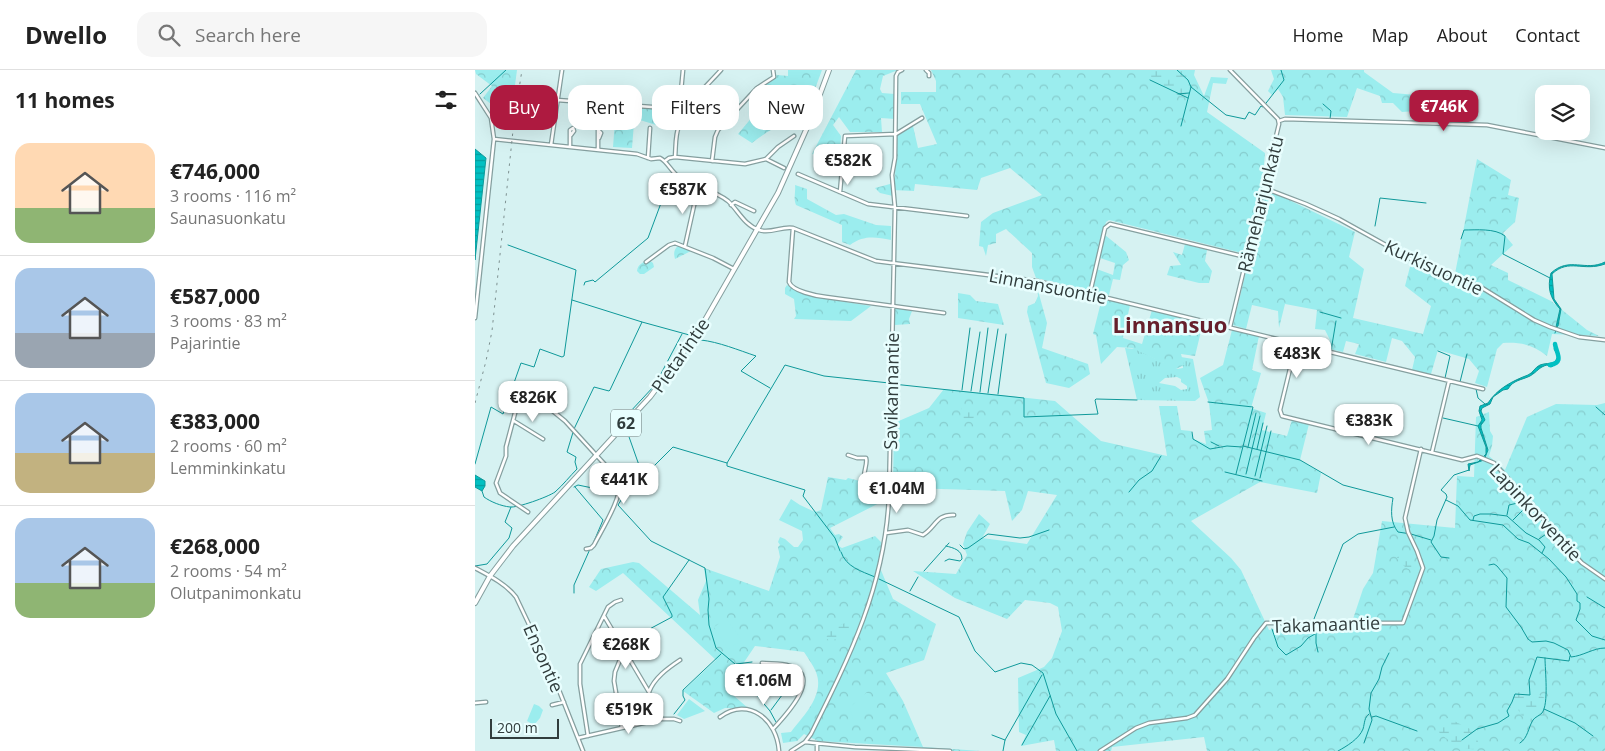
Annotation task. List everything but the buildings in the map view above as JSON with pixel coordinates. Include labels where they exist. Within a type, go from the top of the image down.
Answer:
[{"type":"main road","name":"Pietarintie","points":[[475,603],[490,576],[513,546],[650,397],[674,367],[709,315],[778,193],[798,149],[829,70]]},
{"type":"street","points":[[558,94],[562,70]]},
{"type":"street","points":[[681,85],[683,70]]},
{"type":"street","points":[[708,85],[721,70]]},
{"type":"street","points":[[712,160],[715,137],[718,130],[757,88],[774,77],[773,70]]},
{"type":"street","name":"Savikannantie","points":[[791,751],[805,742],[816,723],[863,621],[878,574],[886,533],[889,483],[895,208],[892,180],[895,163],[896,76],[902,70]]},
{"type":"street","points":[[926,70],[929,76]]},
{"type":"street","name":"Rämeharjunkatu","points":[[1230,70],[1279,121],[1230,327]]},
{"type":"street","points":[[475,93],[491,118],[493,139],[475,318]]},
{"type":"street","points":[[558,100],[652,107]]},
{"type":"street","points":[[840,192],[843,138],[845,136],[896,134],[922,118]]},
{"type":"street","points":[[1279,121],[1285,119],[1487,125],[1605,148]]},
{"type":"street","points":[[647,158],[650,128]]},
{"type":"street","points":[[551,145],[553,130]]},
{"type":"street","points":[[675,157],[678,130]]},
{"type":"street","points":[[570,147],[571,135]]},
{"type":"street","points":[[665,161],[675,157],[749,164],[766,159],[778,147],[794,136]]},
{"type":"street","points":[[598,150],[599,138]]},
{"type":"street","points":[[493,139],[641,154],[647,158],[660,158],[665,161],[678,177],[719,196],[731,205],[749,225],[769,232],[793,228],[789,285],[815,295],[945,313]]},
{"type":"street","points":[[766,159],[784,168]]},
{"type":"street","points":[[798,174],[868,204],[967,216]]},
{"type":"street","points":[[685,246],[696,185]]},
{"type":"street","name":"Kurkisuontie","points":[[1264,188],[1339,219],[1411,259],[1479,286],[1534,320],[1549,327],[1579,337],[1605,340]]},
{"type":"street","points":[[731,205],[735,202],[753,211]]},
{"type":"street","points":[[1090,293],[1105,228],[1111,224],[1247,257]]},
{"type":"street","name":"Linnansuontie","points":[[793,228],[870,260],[1022,278],[1483,389]]},
{"type":"street","points":[[646,262],[673,243],[716,259],[734,269]]},
{"type":"street","points":[[1296,344],[1281,414],[1284,416],[1433,452],[1449,381]]},
{"type":"street","points":[[529,512],[500,493],[496,486],[496,480],[506,454],[506,447],[520,396],[524,393],[531,395],[565,421],[619,480],[620,491],[593,545],[591,548],[586,549]]},
{"type":"street","points":[[514,421],[543,439]]},
{"type":"street","name":"Takamaantie","points":[[1100,751],[1136,728],[1149,723],[1187,718],[1195,715],[1227,679],[1253,638],[1266,623],[1403,623],[1423,568],[1408,532],[1405,518],[1421,449]]},
{"type":"street","name":"Lapinkorventie","points":[[1433,452],[1464,460],[1477,456],[1484,458],[1499,468],[1582,563],[1605,579]]},
{"type":"street","points":[[848,455],[866,458],[865,480],[889,483]]},
{"type":"street","points":[[886,533],[909,530],[923,535],[943,515],[954,515]]},
{"type":"street","name":"Ensontie","points":[[475,568],[509,589],[516,597],[547,662],[583,751]]},
{"type":"street","points":[[588,736],[580,684],[580,664],[611,604],[621,600]]},
{"type":"street","points":[[604,616],[649,692],[653,720]]},
{"type":"street","points":[[622,728],[615,672],[624,650]]},
{"type":"street","points":[[649,692],[665,671],[679,660]]},
{"type":"street","points":[[762,663],[790,666],[798,670],[804,682],[803,690],[798,698],[773,729]]},
{"type":"street","points":[[475,703],[486,702]]},
{"type":"street","points":[[552,705],[564,702]]},
{"type":"street","points":[[720,717],[734,710],[754,710],[760,713],[776,734],[779,751]]},
{"type":"street","points":[[578,738],[653,720],[668,718],[680,721]]},
{"type":"street","points":[[805,742],[855,747],[950,751]]},
{"type":"street","points":[[817,744],[817,751]]},
{"type":"green space","points":[[475,70],[517,70],[515,85],[491,85],[476,74]]},
{"type":"green space","points":[[788,70],[822,70],[816,85],[763,85],[777,75],[788,76]]},
{"type":"green space","points":[[856,70],[898,70],[883,76],[880,89],[882,93],[895,94],[895,119],[881,118],[882,132],[850,132],[839,117],[833,125],[841,136],[840,152],[826,149],[822,157],[812,154]]},
{"type":"green space","points":[[931,70],[1195,70],[1194,75],[1204,96],[1211,77],[1228,78],[1226,84],[1213,83],[1207,112],[1265,153],[1262,187],[1355,232],[1349,257],[1364,269],[1353,318],[1423,334],[1431,306],[1405,286],[1411,263],[1454,279],[1477,159],[1511,180],[1508,195],[1519,198],[1515,222],[1503,233],[1513,245],[1491,265],[1508,273],[1508,280],[1551,301],[1587,330],[1599,336],[1552,334],[1547,356],[1537,349],[1526,345],[1503,343],[1497,349],[1487,387],[1475,383],[1479,371],[1469,359],[1438,350],[1431,374],[1412,370],[1415,357],[1402,341],[1392,338],[1386,362],[1355,354],[1359,344],[1346,341],[1343,352],[1330,349],[1330,340],[1325,330],[1315,329],[1317,310],[1285,304],[1279,328],[1278,311],[1252,305],[1246,329],[1233,325],[1250,255],[1109,220],[1106,222],[1094,268],[1113,275],[1115,263],[1100,258],[1105,235],[1126,252],[1129,260],[1123,265],[1120,280],[1113,279],[1109,295],[1036,278],[1032,267],[1032,253],[1006,229],[996,234],[996,243],[988,245],[986,256],[983,247],[979,246],[981,222],[993,213],[1042,195],[1010,168],[981,178],[977,190],[915,184],[914,191],[892,190],[893,196],[880,193],[875,188],[890,184],[895,177],[897,135],[913,126],[918,148],[937,144],[920,104],[901,104],[901,92],[936,92],[936,81]]},
{"type":"green space","points":[[1148,70],[1186,70],[1191,74],[1189,93],[1185,96],[1179,96],[1164,90],[1147,75]]},
{"type":"green space","points":[[1271,70],[1364,70],[1364,72],[1393,93],[1417,95],[1421,101],[1416,111],[1402,112],[1393,103],[1382,103],[1380,96],[1357,88],[1347,117],[1285,115],[1283,97],[1278,89],[1272,95],[1268,91],[1274,79]]},
{"type":"green space","points":[[490,89],[490,103],[483,98]]},
{"type":"green space","points":[[642,108],[652,108],[652,124],[642,121]]},
{"type":"green space","points":[[749,121],[749,130],[770,130],[752,143],[738,134]]},
{"type":"green space","points":[[614,130],[633,130],[632,148],[613,147]]},
{"type":"green space","points":[[795,185],[807,189],[807,199],[836,215],[844,214],[876,225],[891,226],[891,240],[870,238],[850,245],[842,242],[842,225],[796,205]]},
{"type":"green space","points":[[1498,196],[1507,197],[1512,204],[1500,207],[1496,204],[1495,200]]},
{"type":"green space","points":[[1185,244],[1207,250],[1205,261],[1212,271],[1209,283],[1199,283],[1167,275],[1170,266],[1181,265],[1173,252],[1182,255]]},
{"type":"green space","points":[[678,246],[691,249],[691,251],[675,259],[674,254]]},
{"type":"green space","points":[[649,260],[653,263],[654,267],[644,274],[640,274],[637,271],[638,267]]},
{"type":"green space","points":[[787,285],[814,297],[871,306],[851,321],[794,319],[796,316],[794,299],[785,294]]},
{"type":"green space","points":[[1037,287],[1047,323],[1042,348],[1088,364],[1090,374],[1069,388],[1046,383],[1027,312],[1028,306],[1035,303],[1038,296]]},
{"type":"green space","points":[[958,293],[970,295],[976,301],[998,304],[1004,325],[958,318]]},
{"type":"green space","points":[[1102,298],[1130,305],[1123,338],[1142,344],[1152,310],[1203,323],[1195,356],[1181,354],[1184,365],[1176,369],[1132,348],[1117,347],[1101,364],[1096,335],[1093,334]]},
{"type":"green space","points":[[895,308],[912,311],[909,319],[910,324],[895,325]]},
{"type":"green space","points":[[1232,330],[1259,336],[1252,370],[1261,373],[1251,408],[1266,413],[1262,430],[1287,436],[1292,420],[1309,424],[1300,460],[1321,473],[1317,493],[1260,482],[1191,521],[1231,558],[1241,570],[1269,630],[1353,619],[1363,589],[1373,573],[1382,521],[1455,528],[1457,476],[1474,477],[1476,417],[1489,412],[1490,431],[1493,436],[1489,456],[1505,470],[1527,417],[1556,404],[1597,405],[1605,403],[1605,751],[1207,751],[1204,737],[1112,747],[1111,751],[1056,751],[1054,740],[1021,746],[1026,735],[1019,732],[1018,678],[1044,667],[1052,658],[1062,631],[1058,607],[1050,603],[1025,600],[1007,619],[955,598],[913,571],[956,574],[967,555],[963,544],[967,532],[979,514],[990,524],[982,538],[1027,544],[1057,495],[1028,491],[1022,510],[1012,521],[1005,491],[909,488],[830,528],[835,535],[839,534],[843,537],[837,545],[842,548],[875,536],[882,543],[878,563],[893,599],[936,624],[924,660],[886,673],[903,701],[923,747],[981,751],[919,751],[922,747],[818,741],[804,734],[797,741],[783,743],[781,733],[791,732],[807,712],[818,689],[816,672],[804,652],[755,646],[726,689],[748,708],[725,708],[714,713],[683,691],[716,660],[623,573],[596,591],[589,587],[601,569],[633,562],[639,563],[700,615],[698,600],[706,581],[704,568],[769,591],[780,557],[778,547],[780,545],[778,542],[780,537],[794,547],[798,547],[803,540],[802,531],[779,520],[791,499],[815,512],[821,510],[828,477],[893,485],[894,423],[929,408],[944,389],[1055,401],[1101,441],[1167,456],[1159,406],[1177,406],[1181,430],[1191,431],[1193,439],[1206,444],[1204,431],[1212,430],[1209,403],[1200,378],[1223,365]]},
{"type":"green space","points":[[1125,348],[1136,349],[1156,359],[1161,351],[1163,363],[1167,363],[1177,369],[1183,368],[1181,357],[1193,359],[1200,397],[1195,401],[1137,400]],"holes":[[[1177,377],[1181,379],[1181,382],[1187,386],[1187,389],[1181,390],[1175,386],[1159,383],[1165,378]]]},
{"type":"green space","points":[[962,404],[969,406],[974,414],[971,422],[960,419]]},
{"type":"green space","points":[[1398,556],[1406,557],[1414,565],[1412,570],[1402,564],[1397,558]]},
{"type":"green space","points":[[726,619],[742,640],[728,649],[714,627]]},
{"type":"green space","points":[[849,623],[853,628],[851,634],[830,641],[826,638],[830,630]]},
{"type":"green space","points":[[1513,691],[1531,692],[1543,697],[1546,699],[1548,712],[1542,719],[1536,722],[1526,719],[1514,702],[1511,695]]},
{"type":"green space","points":[[866,693],[869,693],[876,703],[861,717],[860,721],[853,720],[850,707]]},
{"type":"green space","points":[[689,699],[705,711],[684,719],[677,715]]},
{"type":"green space","points":[[534,704],[543,710],[540,718],[534,725],[527,721]]},
{"type":"green space","points":[[1448,718],[1470,729],[1478,741],[1475,749],[1455,744],[1437,730],[1439,722]]},
{"type":"shaded area","points":[[475,149],[486,158],[475,260]]},
{"type":"shaded area","points":[[1605,262],[1605,264],[1590,267],[1564,267],[1552,274],[1554,299],[1561,309],[1558,326],[1556,327],[1560,309],[1550,293],[1551,273],[1558,268],[1565,266],[1571,265],[1591,266]]},
{"type":"shaded area","points":[[1555,362],[1553,366],[1547,365],[1540,368],[1530,376],[1515,382],[1508,389],[1494,396],[1505,386],[1530,374],[1538,366]]},
{"type":"shaded area","points":[[1493,398],[1490,404],[1482,408],[1481,411],[1485,420],[1481,428],[1488,450],[1484,460],[1470,465],[1469,471],[1468,464],[1478,462],[1486,454],[1486,447],[1478,426],[1482,420],[1479,411],[1480,406],[1488,403]]},
{"type":"shaded area","points":[[475,475],[485,481],[482,491],[475,487]]},
{"type":"waterway","points":[[480,94],[506,70]]},
{"type":"waterway","points":[[1177,70],[1188,80],[1191,87],[1226,115],[1245,119],[1249,112],[1255,115],[1284,80],[1281,70]]},
{"type":"waterway","points":[[1150,80],[1188,98]]},
{"type":"waterway","points":[[1181,126],[1191,87]]},
{"type":"waterway","points":[[1178,94],[1189,93]]},
{"type":"waterway","points":[[1323,104],[1331,111],[1330,119]]},
{"type":"waterway","points":[[584,285],[585,282],[593,280],[595,282],[648,238],[664,195],[670,185]]},
{"type":"waterway","points":[[1375,226],[1380,198],[1426,203]]},
{"type":"waterway","points":[[1461,239],[1464,230],[1485,230],[1501,233],[1505,236],[1503,254],[1550,278]]},
{"type":"waterway","points":[[475,464],[491,407],[503,414],[521,363],[534,367],[540,349],[562,357],[564,356],[576,270],[508,245]]},
{"type":"waterway","points":[[482,491],[484,497],[496,504],[510,507],[519,506],[555,492],[577,469],[576,457],[567,452],[574,429],[594,387],[610,390],[642,322],[572,300]]},
{"type":"waterway","points":[[1320,312],[1341,318]]},
{"type":"waterway","points":[[1331,351],[1336,321]]},
{"type":"waterway","points":[[642,322],[693,336]]},
{"type":"waterway","points":[[1555,333],[1557,327]]},
{"type":"waterway","points":[[962,390],[970,328]]},
{"type":"waterway","points":[[980,392],[988,328]]},
{"type":"waterway","points":[[988,393],[998,329]]},
{"type":"waterway","points":[[971,391],[980,332]]},
{"type":"waterway","points":[[616,427],[655,385],[682,334]]},
{"type":"waterway","points":[[998,394],[1006,334]]},
{"type":"waterway","points":[[701,340],[722,344],[756,356],[741,371],[770,388]]},
{"type":"waterway","points":[[1550,365],[1555,364],[1559,357],[1555,344]]},
{"type":"waterway","points":[[1554,349],[1558,356],[1555,362]]},
{"type":"waterway","points":[[1438,351],[1450,356],[1445,378],[1451,380]]},
{"type":"waterway","points":[[1460,382],[1467,354]]},
{"type":"waterway","points":[[840,551],[835,538],[803,496],[805,490],[727,466],[727,463],[785,365],[824,376],[889,383]]},
{"type":"waterway","points":[[1462,383],[1474,385]]},
{"type":"waterway","points":[[893,384],[1024,398],[1024,417],[1098,414],[1096,399],[1137,400]]},
{"type":"waterway","points":[[1474,388],[1478,398],[1485,404]]},
{"type":"waterway","points":[[1208,402],[1253,407],[1236,474]]},
{"type":"waterway","points":[[1596,407],[1605,415]]},
{"type":"waterway","points":[[1248,447],[1256,413]]},
{"type":"waterway","points":[[1246,474],[1260,416]]},
{"type":"waterway","points":[[1443,418],[1478,426]]},
{"type":"waterway","points":[[1257,449],[1263,423]]},
{"type":"waterway","points":[[1255,476],[1267,426]]},
{"type":"waterway","points":[[1260,478],[1271,431]]},
{"type":"waterway","points":[[1192,432],[1193,439],[1210,449],[1227,446],[1242,447]]},
{"type":"waterway","points":[[574,487],[578,485],[626,495],[646,485],[628,434]]},
{"type":"waterway","points":[[1211,442],[1219,446]]},
{"type":"waterway","points":[[1243,446],[1300,460],[1343,485],[1393,498],[1392,520],[1398,532],[1431,540]]},
{"type":"waterway","points":[[644,476],[673,447],[727,463]]},
{"type":"waterway","points":[[1129,492],[1139,480],[1152,471],[1161,456]]},
{"type":"waterway","points":[[1449,558],[1441,557],[1431,542],[1437,520],[1447,497],[1441,490],[1454,475],[1469,470]]},
{"type":"waterway","points":[[1225,472],[1262,481]]},
{"type":"waterway","points":[[575,487],[603,520],[592,546]]},
{"type":"waterway","points":[[625,494],[618,505],[651,541],[705,568],[709,599],[709,625],[716,648],[735,664],[737,672],[770,711],[776,722]]},
{"type":"waterway","points":[[1446,500],[1458,506],[1470,520],[1503,525],[1518,539],[1529,543],[1549,559],[1566,577],[1577,594],[1580,609],[1576,620],[1592,636],[1605,640]]},
{"type":"waterway","points":[[1507,515],[1509,505],[1522,502]]},
{"type":"waterway","points":[[1513,520],[1529,504]]},
{"type":"waterway","points":[[475,566],[487,564],[509,538],[512,528],[505,522],[511,507]]},
{"type":"waterway","points":[[1473,520],[1474,516],[1480,514],[1507,516],[1526,533],[1539,540],[1545,547],[1542,553]]},
{"type":"waterway","points":[[1314,619],[1343,544],[1358,534],[1394,527]]},
{"type":"waterway","points":[[960,545],[964,549],[968,548],[988,534],[1020,538],[1049,530]]},
{"type":"waterway","points":[[1539,539],[1552,530]]},
{"type":"waterway","points":[[924,571],[949,543]]},
{"type":"waterway","points":[[945,561],[949,559],[960,561],[962,559],[959,551],[946,546]]},
{"type":"waterway","points":[[574,593],[574,585],[590,549]]},
{"type":"waterway","points":[[841,552],[850,565],[875,577]]},
{"type":"waterway","points":[[644,632],[672,617],[663,597],[689,560]]},
{"type":"waterway","points":[[1489,565],[1494,564],[1497,566],[1507,578],[1506,607],[1532,642],[1546,641],[1554,643],[1568,650],[1571,657],[1605,648]]},
{"type":"waterway","points":[[910,591],[918,577]]},
{"type":"waterway","points":[[879,579],[959,617],[975,651],[995,672],[1021,663],[1032,665],[1043,673],[1056,714],[1077,751]]},
{"type":"waterway","points":[[1587,597],[1605,608]]},
{"type":"waterway","points":[[1316,624],[1318,652]]},
{"type":"waterway","points":[[1272,629],[1278,647],[1286,655],[1301,646],[1308,638],[1315,634]]},
{"type":"waterway","points":[[1364,743],[1372,720],[1369,709],[1371,693],[1379,679],[1382,667],[1389,653]]},
{"type":"waterway","points":[[674,714],[685,700],[683,690],[721,654]]},
{"type":"waterway","points":[[1462,740],[1477,729],[1498,723],[1509,716],[1507,711],[1515,694],[1530,695],[1529,680],[1537,657],[1569,661],[1570,656]]},
{"type":"waterway","points":[[1520,743],[1526,736],[1533,720],[1544,709],[1546,695],[1545,658]]},
{"type":"waterway","points":[[736,664],[752,662]]},
{"type":"waterway","points":[[1003,751],[1005,740],[1042,675]]},
{"type":"waterway","points":[[742,676],[786,680],[788,687],[771,710]]},
{"type":"waterway","points":[[1022,745],[1050,696]]},
{"type":"waterway","points":[[1544,709],[1575,723],[1593,736]]},
{"type":"waterway","points":[[1338,751],[1359,736],[1365,719],[1369,714]]},
{"type":"waterway","points":[[1372,717],[1376,716],[1417,731]]},
{"type":"waterway","points":[[992,735],[1005,740]]},
{"type":"railway","points":[[475,403],[492,331],[514,121],[522,70]]},
{"type":"district","name":"Linnansuo","points":[[1170,324]]}]
